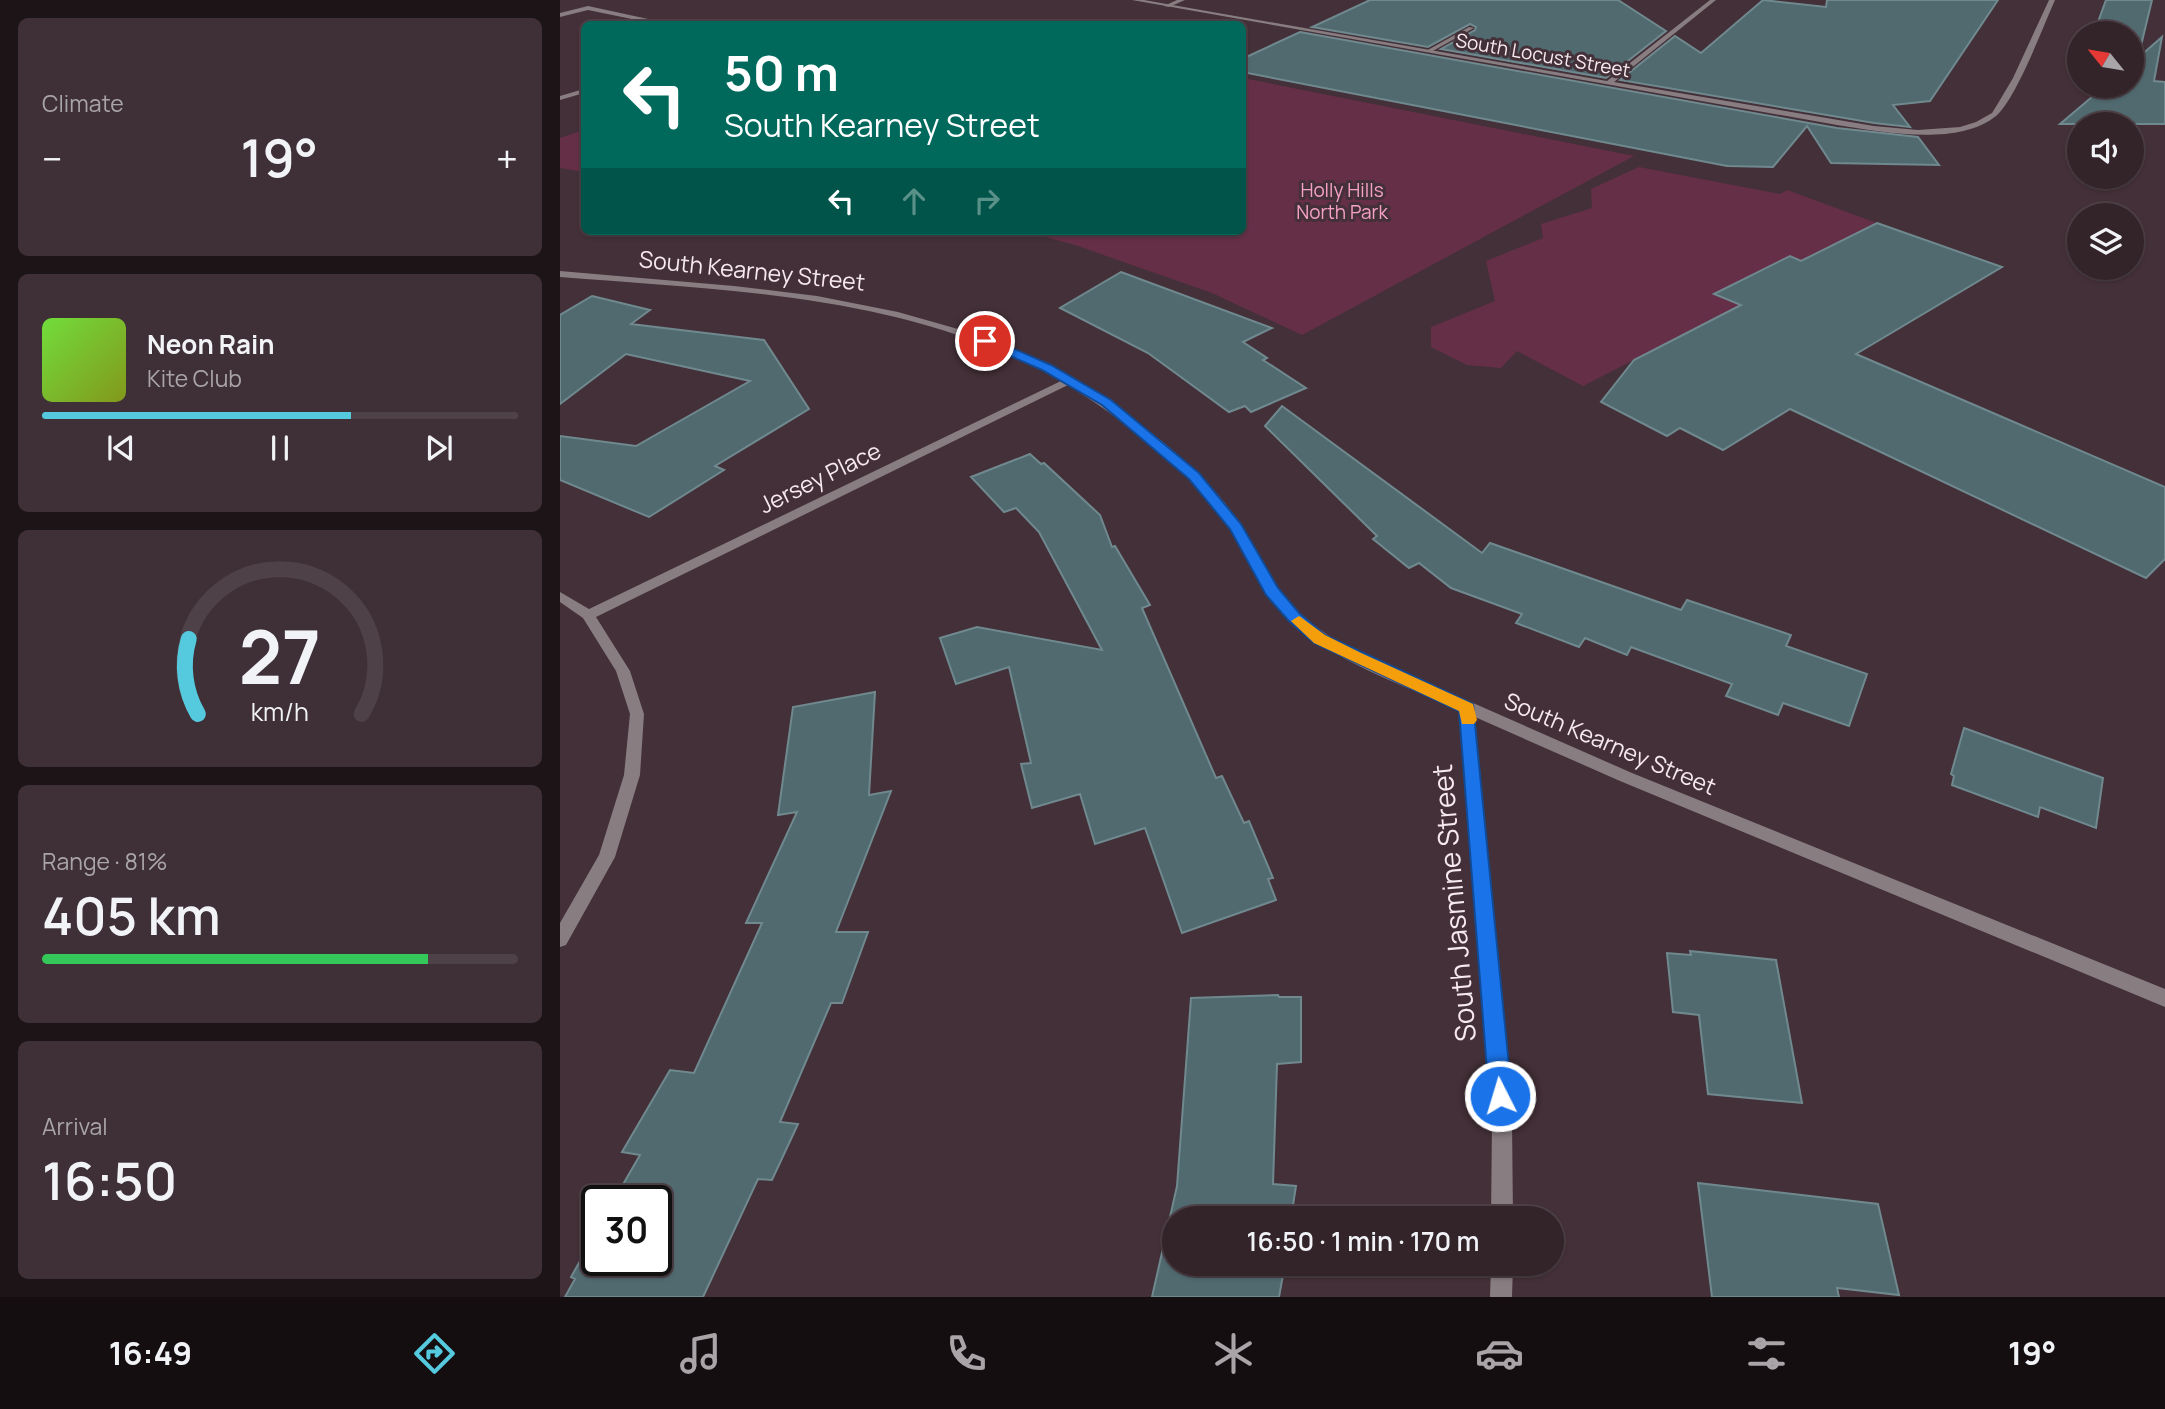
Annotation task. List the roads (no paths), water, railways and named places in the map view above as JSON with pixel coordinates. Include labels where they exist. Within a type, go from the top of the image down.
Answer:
[{"type":"street","name":"South Locust Street","points":[[1137,0],[1168,3],[1442,54],[1864,127],[1906,131],[1969,126],[1995,113],[2052,0]]},
{"type":"street","points":[[1168,3],[1182,0]]},
{"type":"street","points":[[1608,83],[1713,0]]},
{"type":"street","points":[[560,15],[589,8],[648,21]]},
{"type":"street","points":[[1429,51],[1471,28]]},
{"type":"street","points":[[1442,54],[1478,33]]},
{"type":"street","points":[[562,96],[581,91]]},
{"type":"street","name":"South Kearney Street","points":[[560,274],[812,297],[869,306],[918,318],[1022,355],[1071,380],[1117,410],[1194,476],[1236,527],[1272,591],[1294,616],[1320,639],[1467,708],[1626,777],[2165,998]]},
{"type":"street","name":"Jersey Place","points":[[588,615],[1071,380]]},
{"type":"street","points":[[560,596],[588,615],[623,671],[637,714],[632,775],[607,857],[560,939]]},
{"type":"street","name":"South Jasmine Street","points":[[1467,708],[1502,1121],[1502,1206]]},
{"type":"street","points":[[1502,1276],[1502,1297]]},
{"type":"park label","name":"Holly Hills North Park","points":[[1342,201]]}]
